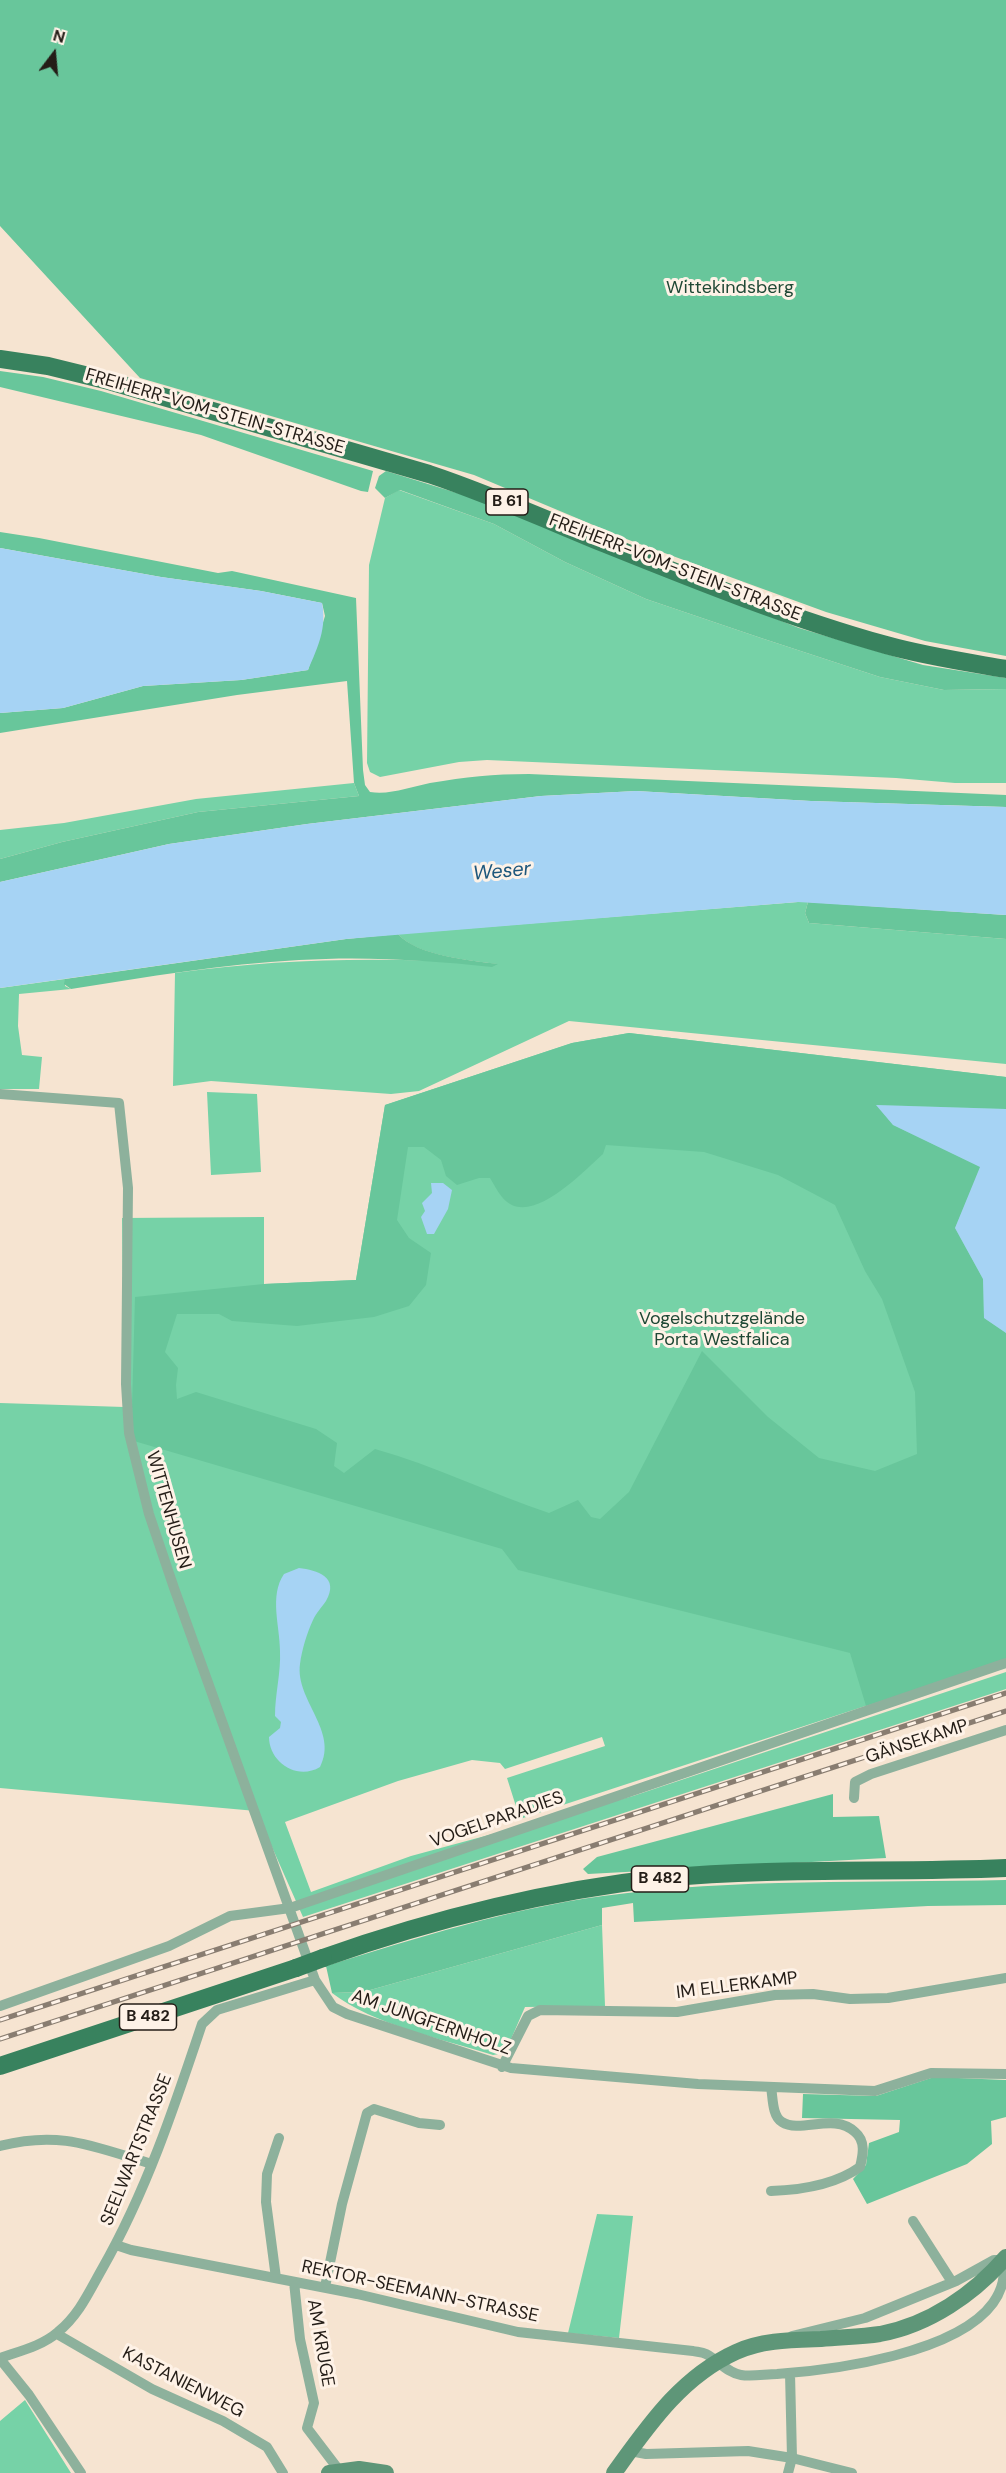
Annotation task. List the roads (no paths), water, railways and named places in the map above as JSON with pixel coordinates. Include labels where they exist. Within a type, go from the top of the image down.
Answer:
[{"type":"main road","name":"FREIHERR-VOM-STEIN-STRASSE","points":[[0,359],[48,366],[109,381],[429,474],[480,491],[708,584],[809,620],[923,654],[1006,669]]},
{"type":"main road","name":"B 482","points":[[0,2066],[296,1968],[391,1934],[457,1915],[583,1888],[663,1878],[751,1873],[1006,1868]]},
{"type":"street","name":"WITTENHUSEN","points":[[0,1094],[80,1098],[119,1103],[128,1188],[126,1384],[129,1433],[149,1514],[174,1588],[290,1908]]},
{"type":"street","name":"VOGELPARADIES","points":[[0,2006],[169,1946],[230,1916],[290,1908],[1006,1663]]},
{"type":"street","name":"GÄNSEKAMP","points":[[854,1798],[855,1782],[871,1774],[1006,1730]]},
{"type":"street","name":"AM JUNGFERNHOLZ","points":[[290,1908],[315,1980],[333,2007],[347,2014],[502,2067],[698,2084],[875,2091],[931,2073],[1006,2074]]},
{"type":"street","name":"IM ELLERKAMP","points":[[502,2067],[528,2016],[540,2010],[677,2012],[792,1994],[813,1994],[850,1999],[888,1998],[1006,1978]]},
{"type":"street","name":"SEELWARTSTRASSE","points":[[0,2358],[34,2346],[57,2334],[77,2314],[116,2245],[152,2164],[173,2111],[202,2024],[208,2016],[217,2010],[315,1980]]},
{"type":"street","points":[[771,2087],[776,2116],[782,2122],[790,2125],[837,2123],[849,2126],[860,2136],[863,2151],[860,2167],[850,2174],[805,2188],[771,2191]]},
{"type":"street","points":[[325,2287],[342,2204],[367,2113],[374,2109],[419,2123],[440,2125]]},
{"type":"street","points":[[0,2146],[40,2138],[58,2138],[152,2164]]},
{"type":"street","points":[[276,2278],[266,2202],[267,2174],[279,2138]]},
{"type":"street","points":[[913,2221],[952,2282]]},
{"type":"street","name":"REKTOR-SEEMANN-STRASSE","points":[[116,2245],[131,2250],[325,2287],[518,2332],[693,2351],[707,2354],[717,2363],[743,2376],[790,2373],[865,2363],[921,2347],[966,2327],[992,2305],[1005,2278],[1005,2260]]},
{"type":"street","points":[[784,2341],[795,2333],[865,2318],[952,2282],[994,2260],[1005,2260]]},
{"type":"street","points":[[614,2473],[672,2397],[717,2363],[736,2352],[761,2344],[784,2341],[882,2333],[919,2321],[953,2304],[982,2283],[1005,2260]]},
{"type":"street","name":"AM KRUGE","points":[[294,2282],[300,2339],[314,2403],[307,2428],[334,2472]]},
{"type":"street","name":"KASTANIENWEG","points":[[57,2334],[152,2389],[223,2421],[267,2447],[283,2473]]},
{"type":"street","points":[[0,2358],[29,2395],[81,2473]]},
{"type":"street","points":[[788,2473],[792,2458],[790,2373]]},
{"type":"street","points":[[630,2451],[646,2454],[748,2451],[792,2458],[852,2473]]},
{"type":"street","points":[[334,2472],[359,2469],[386,2473]]},
{"type":"water","points":[[0,548],[322,603],[321,637],[308,670],[241,680],[143,686],[63,708],[0,713]]},
{"type":"water","name":"Weser","points":[[636,791],[811,801],[1006,807],[1006,915],[798,902],[346,939],[0,988],[0,882],[169,844],[307,824],[541,796]]},
{"type":"water","points":[[876,1105],[1006,1109],[1006,1333],[984,1318],[983,1279],[955,1228],[980,1167],[893,1125]]},
{"type":"water","points":[[431,1183],[443,1183],[452,1190],[448,1209],[434,1234],[427,1234],[421,1217],[425,1211],[422,1203],[432,1193]]},
{"type":"water","points":[[299,1568],[319,1573],[324,1576],[330,1586],[330,1593],[314,1617],[309,1630],[300,1664],[300,1677],[304,1690],[321,1728],[324,1754],[320,1767],[302,1772],[286,1767],[279,1761],[270,1746],[269,1737],[280,1728],[281,1722],[275,1716],[280,1659],[276,1611],[277,1592],[284,1574]]},
{"type":"railway","points":[[0,2020],[1006,1693]]},
{"type":"railway","points":[[0,2039],[1006,1711]]},
{"type":"park label","name":"Wittekindsberg","points":[[730,288]]},
{"type":"park label","name":"Vogelschutzgelände Porta Westfalica","points":[[722,1329]]}]
